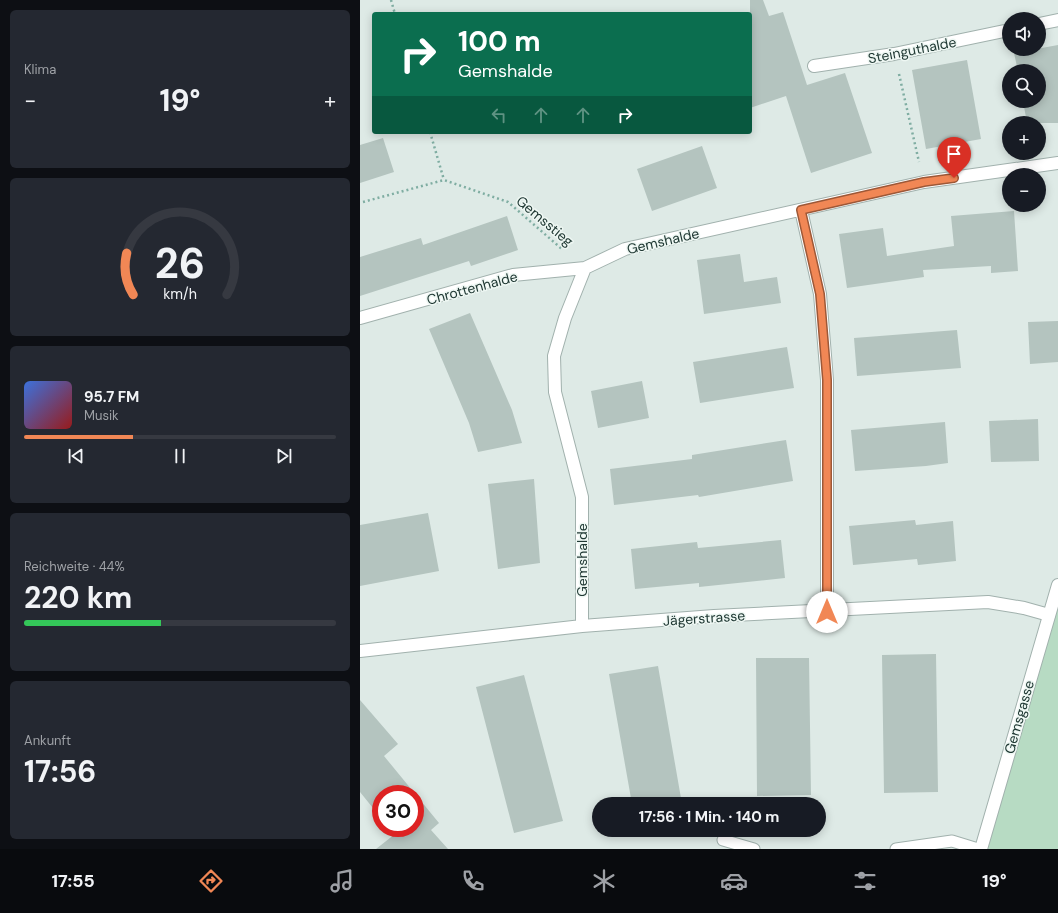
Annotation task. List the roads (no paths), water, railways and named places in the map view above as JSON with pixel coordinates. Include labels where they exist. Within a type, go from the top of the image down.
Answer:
[{"type":"street","points":[[1046,23],[1058,20]]},
{"type":"street","name":"Steinguthalde","points":[[814,66],[894,54],[1002,31]]},
{"type":"street","name":"Gemshalde","points":[[582,626],[582,497],[555,392],[554,356],[565,318],[585,268],[626,249],[924,182],[1058,162]]},
{"type":"street","points":[[801,210],[820,294],[827,380],[827,612]]},
{"type":"street","name":"Chrottenhalde","points":[[360,318],[513,275],[585,268]]},
{"type":"street","name":"Gemsgasse","points":[[980,849],[1058,586]]},
{"type":"street","name":"Jägerstrasse","points":[[360,651],[582,626],[714,616],[827,612],[988,602],[1024,608],[1049,615]]},
{"type":"lane","points":[[723,840],[754,849]]},
{"type":"lane","points":[[896,849],[952,841],[980,849]]}]
